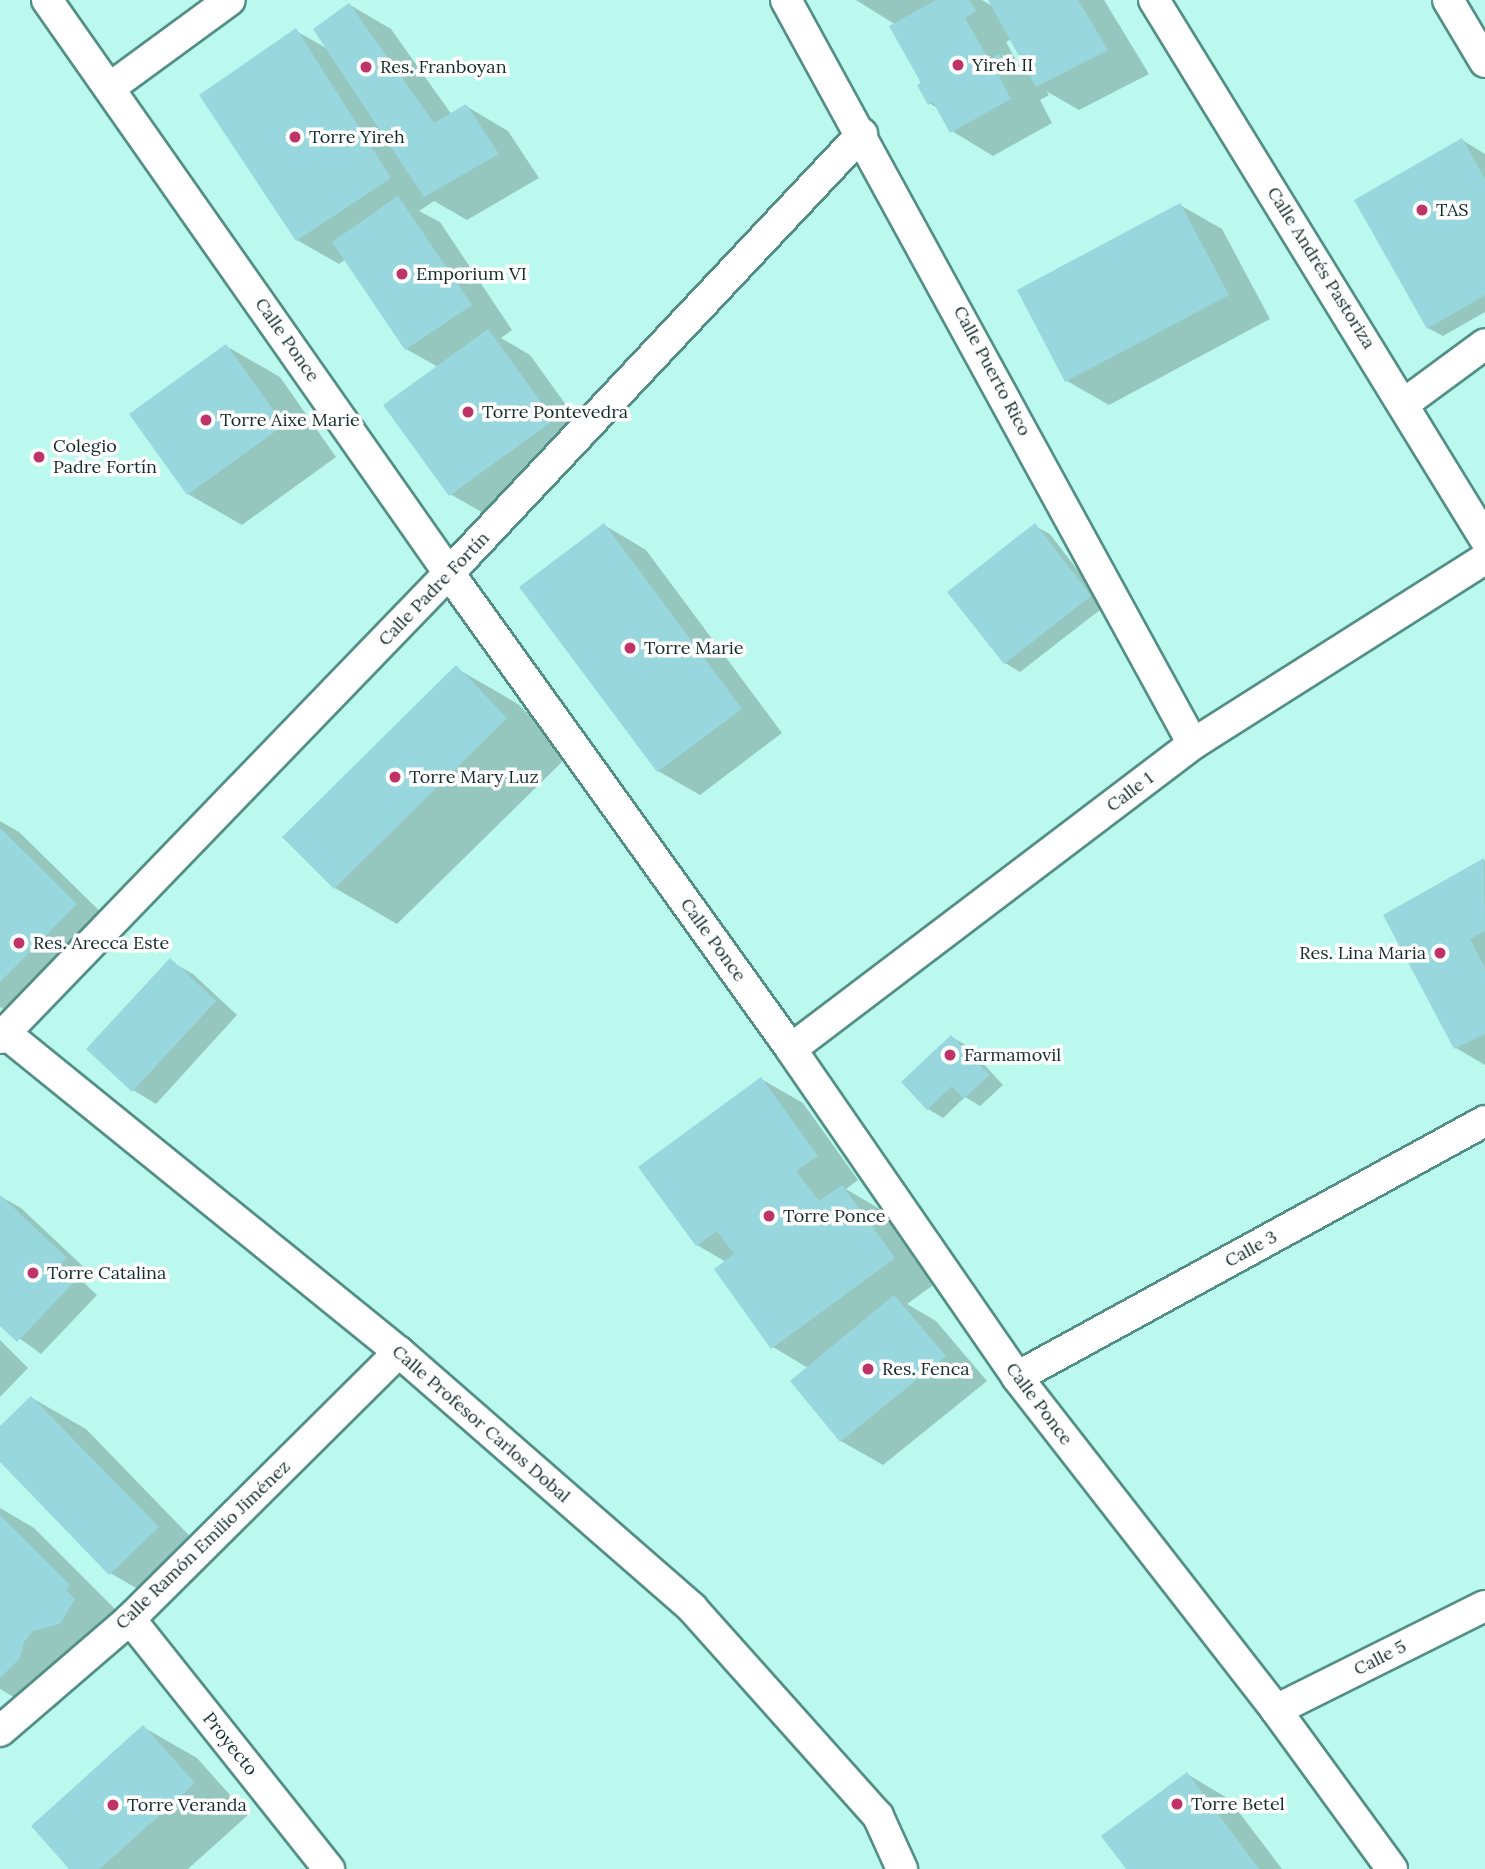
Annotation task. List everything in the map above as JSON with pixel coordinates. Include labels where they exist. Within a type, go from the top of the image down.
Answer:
[{"type":"street","name":"Calle Ponce","points":[[47,0],[111,87],[449,573],[792,1049],[1017,1377],[1276,1710],[1392,1869]]},
{"type":"street","points":[[111,87],[230,0]]},
{"type":"street","name":"Calle Puerto Rico","points":[[786,0],[862,134],[1194,744]]},
{"type":"street","name":"Calle Andrés Pastoriza","points":[[1154,0],[1405,403],[1485,539]]},
{"type":"street","points":[[1448,0],[1485,62]]},
{"type":"street","name":"Calle Padre Fortín","points":[[2,1036],[449,573],[862,134]]},
{"type":"street","points":[[1405,403],[1485,344]]},
{"type":"street","name":"Calle 1","points":[[792,1049],[1194,744],[1485,559]]},
{"type":"street","name":"Calle Profesor Carlos Dobal","points":[[2,1036],[399,1352],[692,1608],[878,1816],[902,1869]]},
{"type":"street","name":"Calle 3","points":[[1017,1377],[1485,1121]]},
{"type":"street","name":"Calle Ramón Emilio Jiménez","points":[[0,1731],[130,1619],[399,1352]]},
{"type":"street","name":"Calle 5","points":[[1276,1710],[1485,1606]]},
{"type":"street","name":"Proyecto","points":[[130,1619],[329,1869]]},
{"type":"building","name":"Yireh II","points":[[936,0],[969,0],[976,11],[965,18],[989,60],[999,54],[1009,71],[999,76],[1011,99],[950,133],[933,102],[928,105],[917,85],[921,83],[889,26]]},
{"type":"building","name":"Yireh II","points":[[988,0],[1078,0],[1108,50],[1036,87]]},
{"type":"building","name":"Res. Franboyan","points":[[349,3],[434,123],[466,104],[499,154],[424,197],[313,29]]},
{"type":"building","name":"Torre Yireh","points":[[296,28],[391,178],[296,241],[199,95]]},
{"type":"building","name":"TAS","points":[[1462,138],[1485,179],[1485,295],[1427,329],[1354,200]]},
{"type":"building","name":"Emporium VI","points":[[398,196],[472,305],[405,350],[332,242]]},
{"type":"building","points":[[1180,203],[1229,295],[1065,382],[1017,290]]},
{"type":"building","name":"Torre Pontevedra","points":[[488,329],[554,420],[449,496],[383,405]]},
{"type":"building","name":"Torre Aixe Marie","points":[[226,344],[284,425],[187,495],[129,414]]},
{"type":"building","name":"Torre Marie","points":[[604,523],[742,709],[657,772],[519,587]]},
{"type":"building","points":[[1035,523],[1091,596],[1004,664],[947,592]]},
{"type":"building","name":"Torre Mary Luz","points":[[456,665],[507,718],[334,889],[282,837]]},
{"type":"building","name":"Res. Arecca Este","points":[[0,828],[77,904],[0,982]]},
{"type":"building","name":"Res. Lina Maria","points":[[1484,858],[1485,931],[1470,939],[1485,968],[1485,1034],[1454,1049],[1383,915]]},
{"type":"building","points":[[170,958],[216,1001],[132,1092],[86,1049]]},
{"type":"building","name":"Farmamovil","points":[[951,1035],[989,1075],[964,1099],[952,1086],[927,1110],[901,1082]]},
{"type":"building","name":"Torre Ponce","points":[[761,1077],[818,1156],[796,1171],[819,1201],[842,1185],[895,1258],[771,1349],[714,1269],[734,1254],[717,1231],[696,1246],[638,1167]]},
{"type":"building","name":"Torre Catalina","points":[[0,1195],[67,1258],[59,1266],[75,1281],[17,1342],[0,1326]]},
{"type":"building","name":"Res. Fenca","points":[[894,1295],[946,1356],[840,1442],[790,1381]]},
{"type":"building","points":[[31,1396],[159,1527],[109,1575],[0,1462],[0,1426]]},
{"type":"building","points":[[0,1515],[70,1585],[66,1590],[75,1599],[60,1624],[33,1631],[24,1642],[20,1658],[0,1678]]},
{"type":"building","name":"Torre Veranda","points":[[143,1725],[195,1783],[100,1869],[69,1869],[31,1826]]},
{"type":"building","name":"Torre Betel","points":[[1187,1772],[1259,1869],[1126,1869],[1101,1836]]},
{"type":"place","name":"Yireh II","points":[[958,65]]},
{"type":"place","name":"Res. Franboyan","points":[[366,67]]},
{"type":"place","name":"Torre Yireh","points":[[295,137]]},
{"type":"place","name":"TAS","points":[[1422,210]]},
{"type":"place","name":"Emporium VI","points":[[402,274]]},
{"type":"place","name":"Torre Pontevedra","points":[[468,412]]},
{"type":"place","name":"Torre Aixe Marie","points":[[206,420]]},
{"type":"place","name":"Colegio Padre Fortín","points":[[39,457]]},
{"type":"place","name":"Torre Marie","points":[[630,648]]},
{"type":"place","name":"Torre Mary Luz","points":[[395,777]]},
{"type":"place","name":"Res. Arecca Este","points":[[19,943]]},
{"type":"place","name":"Res. Lina Maria","points":[[1440,953]]},
{"type":"place","name":"Farmamovil","points":[[950,1055]]},
{"type":"place","name":"Torre Ponce","points":[[769,1216]]},
{"type":"place","name":"Torre Catalina","points":[[33,1273]]},
{"type":"place","name":"Res. Fenca","points":[[868,1369]]},
{"type":"place","name":"Torre Betel","points":[[1177,1804]]},
{"type":"place","name":"Torre Veranda","points":[[113,1805]]}]
